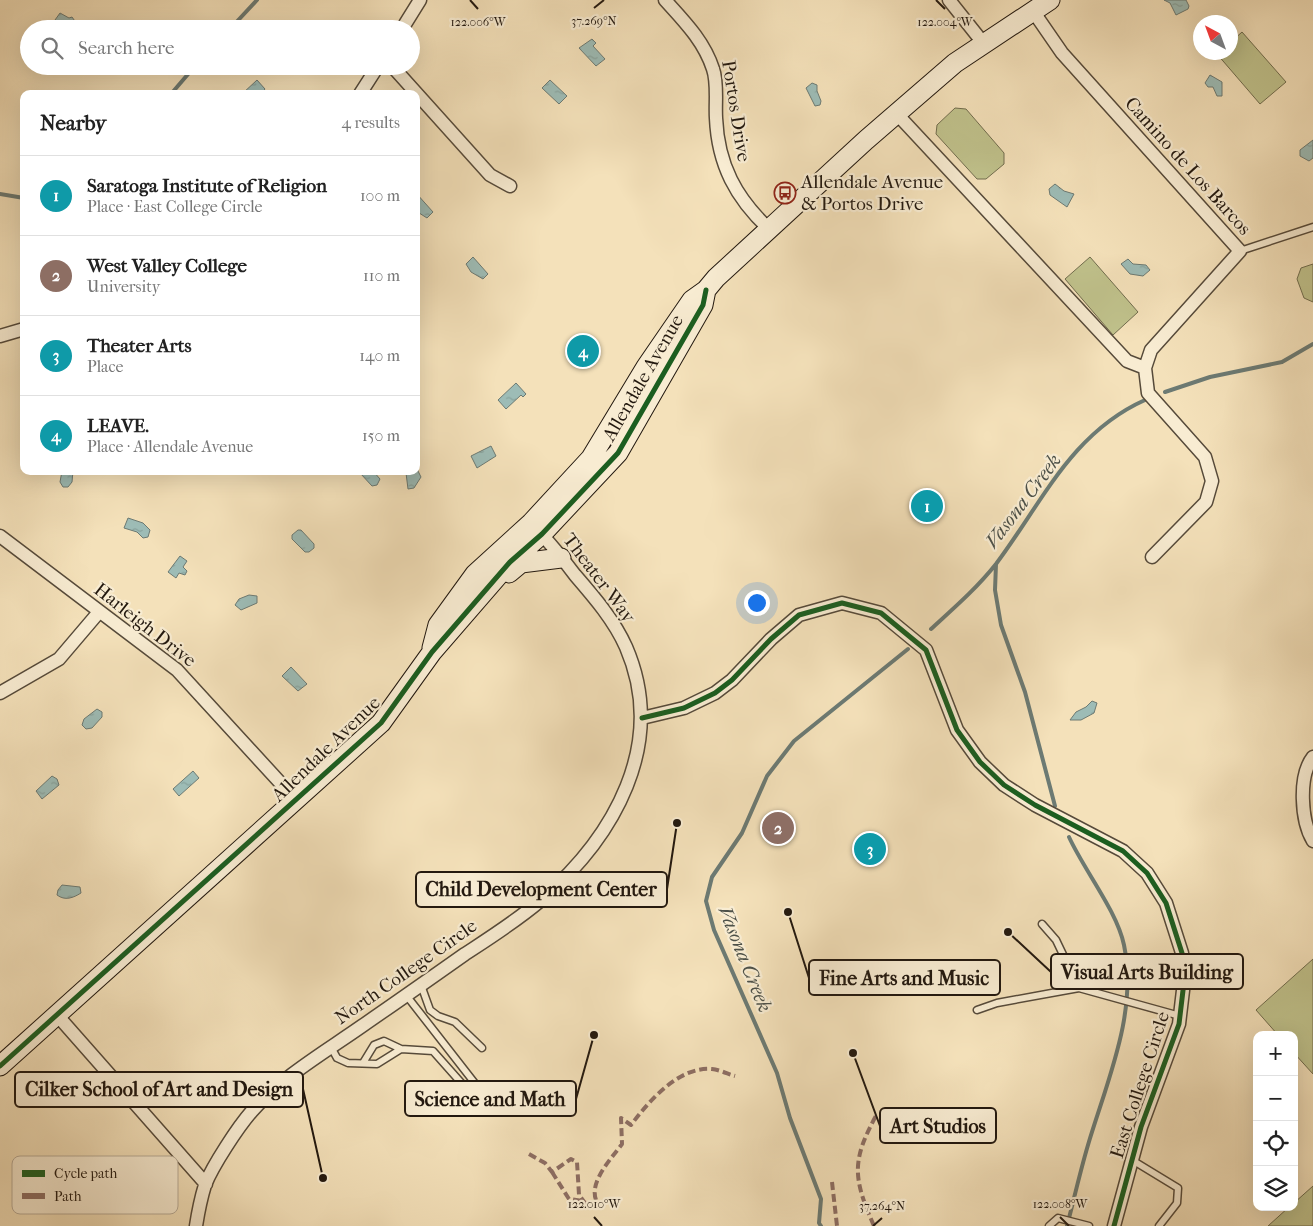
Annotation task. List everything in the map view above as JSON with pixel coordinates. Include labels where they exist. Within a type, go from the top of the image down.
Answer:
[{"type":"street","points":[[408,20],[420,0]]},
{"type":"street","name":"Portos Drive","points":[[665,0],[703,45],[714,70],[720,157],[730,180],[756,218],[769,229]]},
{"type":"street","points":[[949,0],[984,44]]},
{"type":"street","name":"Allendale Avenue","points":[[0,1066],[381,723],[432,652],[510,562],[592,458],[646,368],[692,300],[706,290],[716,278],[769,229],[954,62],[1050,0]]},
{"type":"street","name":"Camino de Los Barcos","points":[[1033,11],[1062,53],[1240,251],[1151,350],[1145,368]]},
{"type":"street","points":[[363,90],[372,75]]},
{"type":"street","points":[[400,75],[414,90]]},
{"type":"street","points":[[420,97],[490,175],[510,186]]},
{"type":"street","points":[[896,113],[1128,361],[1145,368],[1148,393],[1205,457],[1212,481],[1206,502],[1152,557]]},
{"type":"street","points":[[0,336],[20,330]]},
{"type":"street","name":"Allendale Avenue","points":[[432,652],[438,625],[475,574],[537,529]]},
{"type":"street","name":"Theater Way","points":[[537,529],[598,603],[620,635],[634,670],[642,718]]},
{"type":"street","name":"Harleigh Drive","points":[[0,536],[177,670],[296,800]]},
{"type":"street","points":[[485,592],[521,563],[561,558]]},
{"type":"street","name":"East College Circle","points":[[642,718],[684,708],[715,693],[732,680],[771,639],[798,615],[842,603],[881,613],[926,650],[957,730],[980,762],[1004,785],[1035,805],[1123,851],[1146,873],[1166,903],[1182,953],[1184,982],[1180,1016],[1141,1126],[1114,1226]]},
{"type":"street","points":[[0,693],[59,659],[99,612]]},
{"type":"street","name":"North College Circle","points":[[196,1226],[206,1184],[251,1112],[278,1086],[539,902],[570,873],[591,849],[613,816],[629,783],[640,738],[642,718]]},
{"type":"street","points":[[1313,757],[1308,764],[1303,798],[1307,831],[1313,841]]},
{"type":"street","points":[[57,1015],[206,1184]]},
{"type":"lane","points":[[1240,251],[1313,227]]},
{"type":"lane","points":[[1042,924],[1056,940],[1079,988]]},
{"type":"lane","points":[[421,984],[430,1010],[438,1016],[455,1022],[482,1048]]},
{"type":"lane","points":[[977,1010],[997,1003],[1079,988],[1180,1016]]},
{"type":"lane","points":[[363,1063],[374,1045],[384,1041],[402,1049],[433,1051],[472,1095],[485,1104],[476,1086],[406,995]]},
{"type":"lane","points":[[331,1047],[337,1058],[348,1063],[378,1064],[402,1049]]},
{"type":"lane","points":[[1132,1160],[1178,1188],[1177,1203],[1159,1226]]},
{"type":"lane","points":[[1049,1226],[1058,1218],[1089,1226]]},
{"type":"green space","points":[[1242,32],[1286,82],[1260,104],[1222,60],[1238,60],[1238,36]]},
{"type":"green space","points":[[955,108],[966,109],[1004,153],[1004,164],[986,179],[977,179],[936,134],[937,125]]},
{"type":"green space","points":[[1090,257],[1138,312],[1113,335],[1065,279]]},
{"type":"green space","points":[[1313,264],[1313,302],[1304,298],[1297,279],[1301,268]]},
{"type":"green space","points":[[1313,959],[1313,1074],[1298,1057],[1298,1031],[1274,1031],[1256,1010]]},
{"type":"green space","points":[[1313,1186],[1313,1226],[1268,1226],[1285,1211],[1298,1211],[1298,1199]]},
{"type":"water","points":[[1164,0],[1186,0],[1189,6],[1188,9],[1176,15],[1170,3]]},
{"type":"water","points":[[60,13],[69,18],[72,17],[74,20],[55,20]]},
{"type":"water","points":[[592,39],[596,43],[593,46],[605,59],[596,66],[579,48]]},
{"type":"water","points":[[1210,75],[1222,82],[1222,96],[1217,96],[1213,87],[1208,87],[1205,83]]},
{"type":"water","points":[[257,80],[265,89],[264,90],[246,90]]},
{"type":"water","points":[[550,80],[567,96],[559,104],[542,88]]},
{"type":"water","points":[[812,83],[817,85],[821,101],[820,105],[815,106],[806,88]]},
{"type":"water","points":[[1313,140],[1313,158],[1309,161],[1300,156],[1300,150]]},
{"type":"water","points":[[1055,184],[1064,191],[1074,194],[1067,207],[1050,195],[1049,189]]},
{"type":"water","points":[[420,197],[433,212],[427,218],[420,214]]},
{"type":"water","points":[[473,257],[488,274],[483,279],[471,272],[466,264]]},
{"type":"water","points":[[1128,259],[1133,264],[1146,265],[1150,270],[1143,276],[1130,274],[1121,264]]},
{"type":"water","points":[[516,383],[526,394],[523,397],[521,395],[506,409],[498,400]]},
{"type":"water","points":[[491,446],[496,456],[477,468],[471,456]]},
{"type":"water","points":[[61,475],[73,475],[72,482],[68,487],[63,487],[60,482]]},
{"type":"water","points":[[362,475],[376,475],[380,479],[377,485],[372,486]]},
{"type":"water","points":[[406,475],[420,475],[421,477],[414,488],[408,489]]},
{"type":"water","points":[[128,518],[143,523],[150,530],[148,537],[143,538],[137,532],[124,528]]},
{"type":"water","points":[[301,530],[314,544],[314,548],[309,552],[305,552],[292,539],[292,535]]},
{"type":"water","points":[[180,556],[187,561],[183,567],[187,571],[185,575],[179,573],[176,578],[168,572]]},
{"type":"water","points":[[249,595],[257,596],[257,603],[241,610],[235,605],[239,599]]},
{"type":"water","points":[[291,667],[307,684],[298,691],[282,676]]},
{"type":"water","points":[[1092,701],[1097,703],[1094,713],[1081,720],[1070,720],[1076,712],[1086,707]]},
{"type":"water","points":[[97,709],[102,712],[102,717],[92,728],[86,729],[82,725],[84,719]]},
{"type":"water","points":[[193,771],[199,778],[179,796],[173,789]]},
{"type":"water","points":[[52,776],[57,779],[59,785],[42,799],[36,791]]},
{"type":"water","points":[[62,885],[80,887],[81,893],[69,898],[60,897],[57,895]]},
{"type":"waterway","points":[[238,20],[257,0]]},
{"type":"waterway","points":[[174,90],[187,75]]},
{"type":"waterway","points":[[0,194],[20,197]]},
{"type":"waterway","name":"Vasona Creek","points":[[1165,392],[1210,377],[1282,362],[1313,344]]},
{"type":"waterway","name":"Vasona Creek","points":[[931,629],[957,606],[989,573],[1060,471],[1077,450],[1119,414],[1145,400]]},
{"type":"waterway","points":[[996,564],[995,590],[1001,625],[1025,692],[1055,806]]},
{"type":"waterway","name":"Vasona Creek","points":[[821,1226],[819,1223],[821,1199],[790,1118],[777,1073],[714,930],[706,901],[712,877],[742,833],[767,776],[794,741],[908,649]]},
{"type":"waterway","points":[[1067,1226],[1085,1155],[1118,1046],[1127,996],[1127,970],[1124,945],[1115,918],[1069,837]]},
{"type":"marked path","points":[[596,1200],[596,1185],[599,1178],[622,1144],[621,1118],[631,1125],[656,1096],[677,1079],[688,1073],[712,1069],[735,1076]]},
{"type":"marked path","points":[[874,1226],[862,1195],[858,1170],[859,1157],[863,1145],[877,1114]]},
{"type":"marked path","points":[[529,1154],[545,1163],[552,1172],[571,1159],[577,1162],[579,1195],[588,1207]]},
{"type":"marked path","points":[[552,1172],[569,1199],[583,1201]]},
{"type":"marked path","points":[[832,1182],[837,1226]]},
{"type":"cycle path","points":[[0,1066],[381,723],[432,652],[510,562],[542,534],[618,453],[703,305],[706,290]]},
{"type":"cycle path","points":[[642,718],[684,708],[715,693],[732,680],[771,639],[799,615],[842,603],[881,613],[926,650],[957,730],[980,762],[1004,785],[1035,805],[1123,851],[1147,873],[1166,903],[1182,953],[1184,982],[1179,1024],[1141,1127],[1114,1226]]},
{"type":"place","name":"Allendale Avenue & Portos Drive","points":[[785,193]]},
{"type":"place","name":"LEAVE.","points":[[583,351]]},
{"type":"place","name":"Saratoga Institute of Religion","points":[[927,506]]},
{"type":"place","name":"Child Development Center","points":[[677,823]]},
{"type":"place","name":"West Valley College","points":[[778,828]]},
{"type":"place","name":"Theater Arts","points":[[870,849]]},
{"type":"place","name":"Fine Arts and Music","points":[[788,912]]},
{"type":"place","name":"Visual Arts Building","points":[[1008,932]]},
{"type":"place","name":"Science and Math","points":[[594,1035]]},
{"type":"place","name":"Art Studios","points":[[853,1053]]},
{"type":"place","name":"Cilker School of Art and Design","points":[[323,1178]]}]
